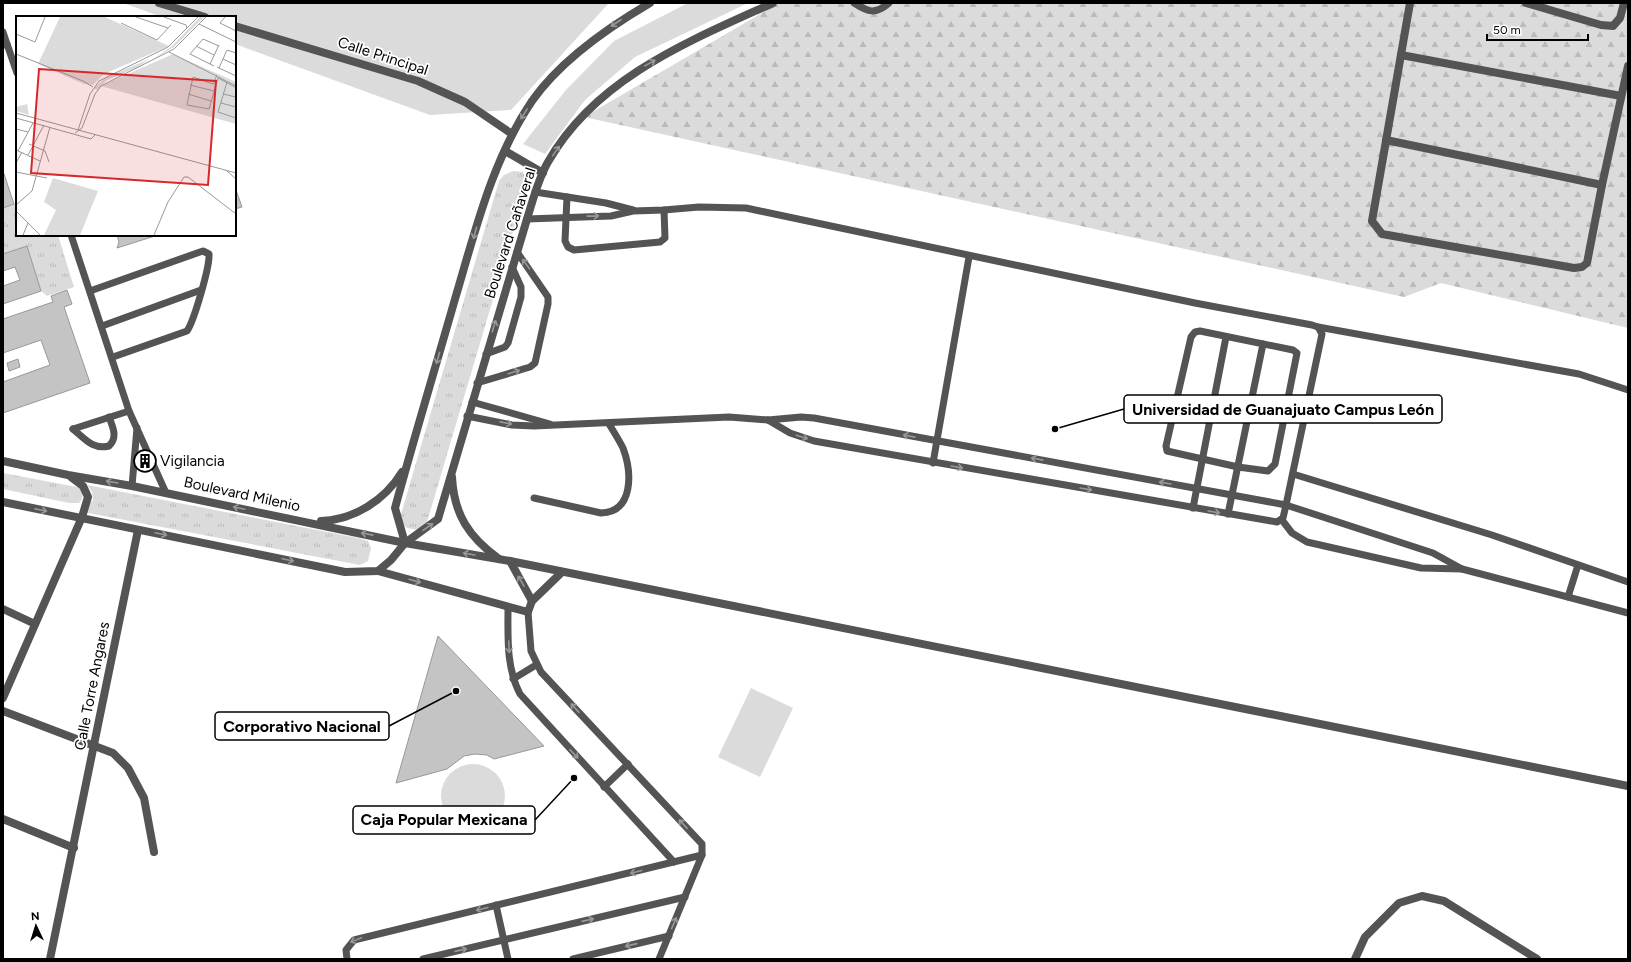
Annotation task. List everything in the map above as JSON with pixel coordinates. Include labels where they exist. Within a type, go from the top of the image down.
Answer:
[{"type":"street","points":[[159,3],[202,16]]},
{"type":"street","name":"Boulevard Cañaveral","points":[[405,543],[395,508],[484,203],[512,134],[533,99],[583,48],[615,24],[650,3]]},
{"type":"street","name":"Boulevard Cañaveral","points":[[378,571],[391,560],[405,543],[438,519],[526,219],[535,192],[548,163],[583,116],[620,82],[672,51],[772,3]]},
{"type":"street","points":[[1410,3],[1372,221],[1382,234],[1574,268],[1582,267],[1587,263],[1602,185],[1628,66]]},
{"type":"street","points":[[1526,3],[1601,25],[1613,26],[1620,18],[1624,3]]},
{"type":"street","name":"Calle Principal","points":[[236,26],[424,83],[475,108],[512,134]]},
{"type":"street","points":[[1401,55],[1621,96]]},
{"type":"street","points":[[1386,140],[1602,185]]},
{"type":"street","points":[[505,151],[543,174]]},
{"type":"street","name":"Boulevard Milenio","points":[[3,461],[310,522],[405,543],[510,561],[1628,786]]},
{"type":"street","points":[[310,522],[330,521],[349,516],[367,507],[384,495],[397,480],[408,463]]},
{"type":"street","points":[[452,469],[453,491],[458,512],[468,530],[482,546],[499,559]]},
{"type":"street","points":[[3,698],[88,502],[87,493],[82,486],[68,475]]},
{"type":"street","points":[[3,502],[345,572],[378,571],[508,608],[528,612],[532,601],[562,572]]},
{"type":"street","name":"Calle Torre Angares","points":[[50,959],[74,848],[138,530]]},
{"type":"street","points":[[510,561],[532,601]]},
{"type":"street","points":[[3,609],[35,624]]},
{"type":"street","points":[[3,711],[94,747],[114,753],[128,768],[144,798],[154,852]]},
{"type":"street","points":[[3,819],[74,848]]},
{"type":"street","points":[[1355,959],[1365,937],[1399,903],[1422,896],[1444,901],[1537,959]]},
{"type":"lane","points":[[854,3],[868,10],[874,11],[881,10],[889,3]]},
{"type":"lane","points":[[3,32],[5,45],[16,71]]},
{"type":"lane","points":[[535,192],[606,203],[633,210],[664,210],[705,207],[746,208],[790,216],[969,257],[1318,327],[1579,374],[1628,390]]},
{"type":"lane","points":[[567,197],[566,244],[570,248],[582,249],[660,242],[664,238],[664,210]]},
{"type":"lane","points":[[526,219],[611,216],[633,210]]},
{"type":"lane","points":[[72,236],[113,357],[129,411],[166,493]]},
{"type":"lane","points":[[90,291],[203,251],[209,254],[192,322],[187,331],[113,357]]},
{"type":"lane","points":[[477,383],[530,367],[535,362],[548,304],[548,297],[517,252]]},
{"type":"lane","points":[[933,463],[969,257]]},
{"type":"lane","points":[[486,354],[504,347],[508,343],[520,303],[520,287],[512,267]]},
{"type":"lane","points":[[102,326],[201,290]]},
{"type":"lane","points":[[1282,520],[1322,338],[1318,327]]},
{"type":"lane","points":[[1200,331],[1263,344],[1293,350],[1298,355],[1274,467],[1265,471],[1168,453],[1166,446],[1193,334],[1200,331]]},
{"type":"lane","points":[[1194,508],[1226,337]]},
{"type":"lane","points":[[1228,514],[1263,344]]},
{"type":"lane","points":[[472,402],[552,425]]},
{"type":"lane","points":[[109,417],[114,432],[114,440],[109,446],[99,447],[93,445],[73,429],[109,417],[129,411]]},
{"type":"lane","points":[[467,416],[512,425],[534,426],[609,424],[729,417],[768,420],[801,417],[1286,505],[1433,553],[1462,569]]},
{"type":"lane","points":[[768,420],[790,433],[814,441],[1274,522],[1282,520]]},
{"type":"lane","points":[[534,498],[601,513],[609,513],[621,506],[628,490],[626,460],[621,444],[609,424]]},
{"type":"lane","points":[[132,486],[137,426]]},
{"type":"lane","points":[[1293,474],[1492,535],[1628,582]]},
{"type":"lane","points":[[1282,520],[1292,533],[1307,542],[1421,568],[1462,569],[1628,613]]},
{"type":"lane","points":[[1568,597],[1578,565]]},
{"type":"lane","points":[[508,608],[509,659],[513,679],[520,694],[674,862]]},
{"type":"lane","points":[[528,612],[531,651],[536,664],[700,842],[703,848],[702,855],[659,959]]},
{"type":"lane","points":[[513,679],[536,664]]},
{"type":"lane","points":[[604,787],[628,764]]},
{"type":"lane","points":[[347,959],[346,950],[354,940],[702,855]]},
{"type":"lane","points":[[424,959],[685,897]]},
{"type":"lane","points":[[496,906],[508,959]]},
{"type":"lane","points":[[573,959],[669,936]]},
{"type":"green space","points":[[123,3],[609,3],[511,110],[430,115],[236,44],[236,16],[159,16]]},
{"type":"green space","points":[[688,3],[748,3],[635,57],[585,100],[545,154],[523,144],[566,90],[614,41]]},
{"type":"green space","points":[[779,3],[1628,3],[1628,328],[1441,283],[1404,297],[584,117]]},
{"type":"green space","points":[[513,171],[523,172],[526,179],[526,188],[427,522],[418,530],[407,528],[402,523],[401,514],[499,181],[504,175]]},
{"type":"green space","points":[[16,203],[16,236],[58,236],[74,287],[47,296],[41,291],[27,246],[3,254],[3,208]]},
{"type":"green space","points":[[3,473],[82,488],[82,499],[79,503],[69,503],[3,489]]},
{"type":"green space","points":[[87,485],[358,538],[368,541],[371,548],[368,561],[360,565],[83,512],[93,500],[92,492]]},
{"type":"green space","points":[[751,688],[793,708],[760,777],[718,757]]},
{"type":"green space","points":[[467,764],[479,764],[496,773],[503,784],[505,796],[503,808],[496,819],[479,828],[467,828],[455,823],[446,814],[441,802],[441,790],[446,778],[455,769]]},
{"type":"building","points":[[3,171],[14,204],[3,208]]},
{"type":"building","points":[[236,190],[242,207],[236,209]]},
{"type":"building","points":[[117,236],[155,236],[117,248],[119,242]]},
{"type":"building","points":[[27,246],[41,291],[3,304],[3,286],[20,280],[15,267],[3,271],[3,254]]},
{"type":"building","points":[[67,290],[72,304],[64,307],[90,383],[3,413],[3,382],[50,365],[41,340],[3,353],[3,319],[53,302],[51,296]]},
{"type":"building","points":[[18,359],[20,367],[9,371],[7,363]]},
{"type":"building","name":"Vigilancia","points":[[142,459],[148,459],[148,466],[142,467]]},
{"type":"building","points":[[438,636],[544,746],[494,759],[487,755],[475,754],[464,756],[447,769],[396,783]]},
{"type":"place","name":"Universidad de Guanajuato Campus León","points":[[1055,429]]},
{"type":"place","name":"Vigilancia","points":[[145,461]]},
{"type":"place","name":"Corporativo Nacional","points":[[456,691]]},
{"type":"place","name":"Caja Popular Mexicana","points":[[574,778]]}]
